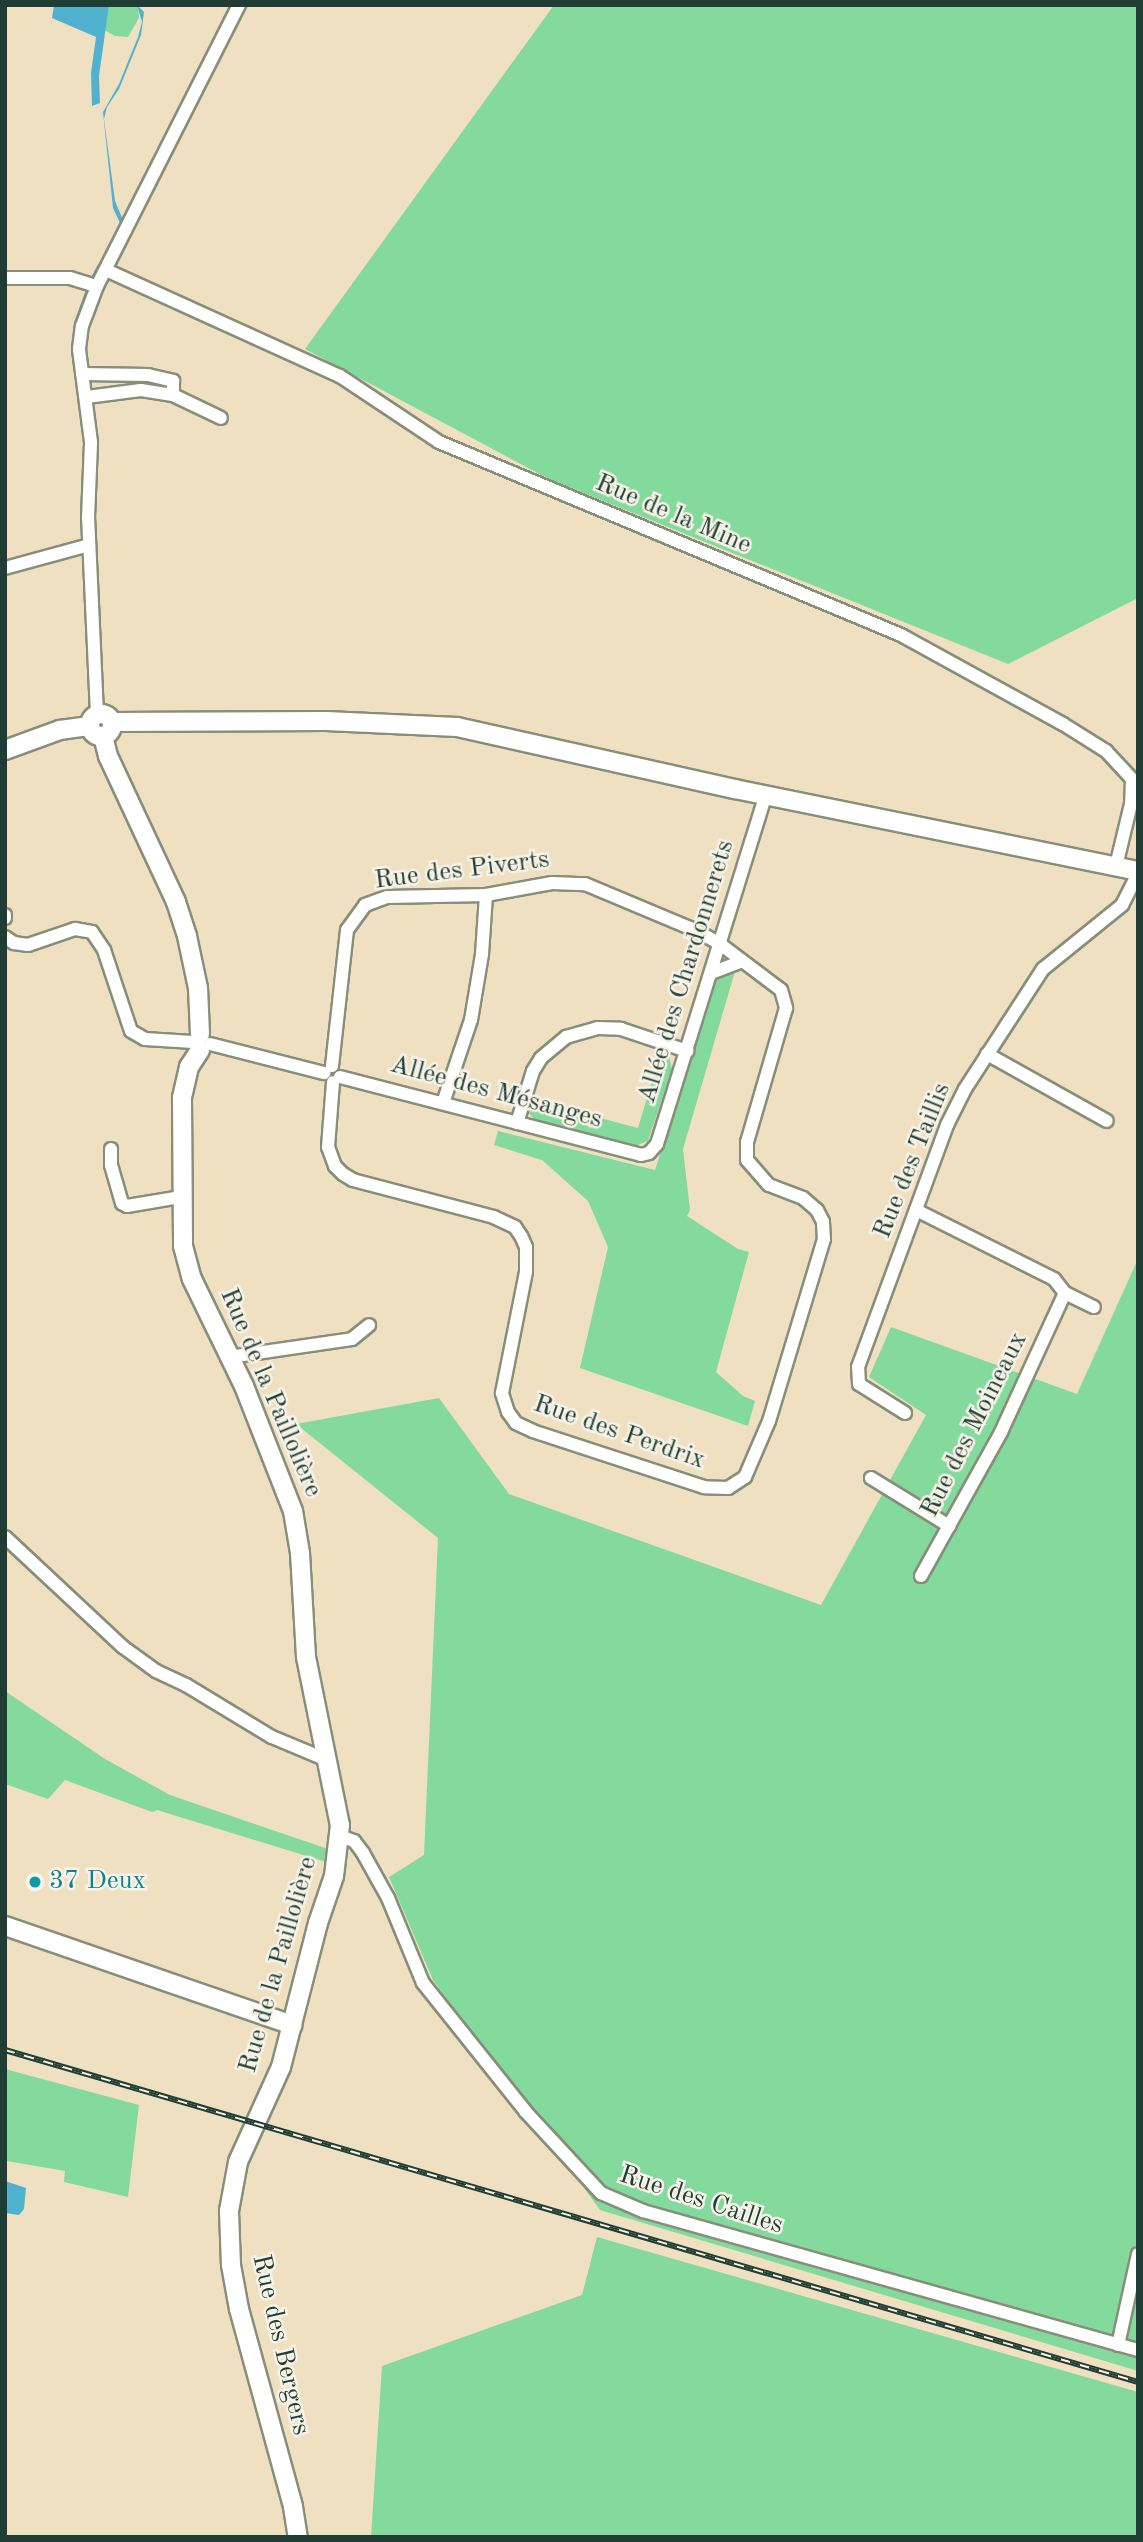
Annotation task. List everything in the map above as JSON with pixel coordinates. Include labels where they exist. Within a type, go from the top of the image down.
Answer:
[{"type":"street","points":[[100,724],[89,545],[91,442],[79,349],[82,326],[91,283],[106,270],[239,5]]},
{"type":"street","name":"Rue de la Mine","points":[[106,270],[340,376],[439,442],[901,635],[1063,724],[1105,751],[1132,779],[1131,804],[1116,866]]},
{"type":"street","points":[[5,278],[70,278],[91,283]]},
{"type":"street","points":[[82,374],[148,375],[173,381],[173,395]]},
{"type":"street","points":[[87,397],[141,390],[173,395],[220,418]]},
{"type":"street","points":[[5,568],[89,545]]},
{"type":"street","points":[[5,750],[60,730],[100,724],[326,721],[457,727],[1116,866],[1138,873]]},
{"type":"street","name":"Rue de la Paillolière","points":[[100,724],[108,756],[176,902],[187,936],[198,988],[201,1042],[189,1067],[182,1098],[181,1197],[186,1262],[276,1462],[293,1511],[300,1553],[306,1657],[338,1808],[340,1836],[334,1875],[281,2067],[256,2124]]},
{"type":"street","name":"Allée des Chardonnerets","points":[[641,1155],[649,1153],[657,1144],[766,794]]},
{"type":"street","name":"Rue des Taillis","points":[[905,1413],[859,1384],[858,1367],[947,1125],[988,1054],[1043,969],[1067,946],[1109,918],[1129,895],[1138,873]]},
{"type":"street","name":"Rue des Piverts","points":[[332,1074],[343,940],[359,910],[387,897],[485,895],[552,883],[574,882],[597,888],[700,932],[742,961]]},
{"type":"street","points":[[443,1103],[471,1020],[482,954],[485,895]]},
{"type":"street","points":[[700,932],[730,914]]},
{"type":"street","name":"Allée des Mésanges","points":[[5,937],[14,943],[28,945],[75,929],[92,932],[104,950],[131,1031],[145,1039],[201,1042],[641,1155]]},
{"type":"street","points":[[711,973],[742,961]]},
{"type":"street","name":"Rue des Perdrix","points":[[332,1074],[328,1147],[335,1166],[343,1174],[353,1180],[494,1217],[515,1227],[521,1236],[526,1247],[526,1272],[502,1393],[508,1412],[516,1423],[559,1440],[719,1489],[728,1488],[745,1477],[769,1421],[821,1251],[823,1222],[817,1210],[803,1198],[769,1185],[747,1160],[747,1142],[782,1024],[786,999],[781,990],[742,961]]},
{"type":"street","points":[[517,1123],[533,1071],[541,1058],[566,1037],[597,1028],[621,1029],[687,1051]]},
{"type":"street","points":[[988,1054],[1107,1121]]},
{"type":"street","points":[[111,1149],[111,1165],[122,1203],[127,1206],[181,1197]]},
{"type":"street","points":[[916,1210],[1054,1279],[1065,1293],[1094,1307]]},
{"type":"street","name":"Rue des Moineaux","points":[[921,1576],[1001,1432],[1065,1293]]},
{"type":"street","points":[[229,1357],[352,1339],[369,1325]]},
{"type":"street","points":[[871,1478],[949,1526]]},
{"type":"street","points":[[5,1537],[122,1647],[156,1671],[186,1685],[272,1737],[327,1760]]},
{"type":"street","name":"Rue des Cailles","points":[[340,1836],[354,1841],[363,1853],[388,1898],[423,1983],[569,2160],[601,2193],[643,2211],[1138,2350]]},
{"type":"street","points":[[5,1927],[292,2025]]},
{"type":"street","name":"Rue des Bergers","points":[[256,2124],[238,2162],[233,2182],[229,2211],[232,2265],[249,2349],[293,2507],[298,2537]]},
{"type":"street","points":[[1118,2345],[1138,2254]]},
{"type":"green space","points":[[60,5],[138,5],[139,18],[128,37],[115,36]]},
{"type":"green space","points":[[554,5],[1138,5],[1138,598],[1008,664],[549,479],[305,349]]},
{"type":"green space","points":[[736,968],[683,1149],[690,1210],[687,1216],[738,1249],[749,1252],[716,1372],[743,1396],[755,1401],[748,1426],[580,1368],[608,1247],[588,1201],[542,1160],[494,1145],[498,1131],[655,1170],[717,977]]},
{"type":"green space","points":[[661,1051],[669,1056],[672,1069],[648,1141],[635,1146],[626,1144],[535,1120],[529,1113],[528,1099],[638,1128]]},
{"type":"green space","points":[[1138,1259],[1138,2371],[600,2210],[433,1980],[389,1877],[424,1855],[438,1538],[296,1424],[439,1398],[509,1494],[821,1605],[926,1415],[869,1377],[891,1327],[1077,1394]]},
{"type":"green space","points":[[5,1691],[105,1759],[170,1795],[328,1849],[326,1862],[157,1810],[152,1812],[65,1780],[48,1799],[5,1784]]},
{"type":"green space","points":[[5,2069],[139,2105],[128,2197],[64,2182],[65,2171],[7,2161],[5,2166]]},
{"type":"green space","points":[[597,2237],[1138,2392],[1138,2537],[371,2537],[382,2366],[582,2295]]},
{"type":"water","points":[[54,5],[109,5],[99,76],[100,103],[92,106],[91,73],[96,37],[52,18]]},
{"type":"water","points":[[137,5],[144,12],[141,35],[104,119],[115,201],[123,220],[99,267],[120,223],[113,208],[103,112],[119,84],[138,37],[142,22]]},
{"type":"water","points":[[5,2181],[26,2188],[24,2209],[19,2215],[5,2213]]},
{"type":"waterway","points":[[92,280],[99,267]]},
{"type":"waterway","points":[[76,373],[73,349],[76,323],[89,287]]},
{"type":"railway","points":[[5,2050],[1138,2382]]},
{"type":"place","name":"37 Deux","points":[[35,1882]]}]
